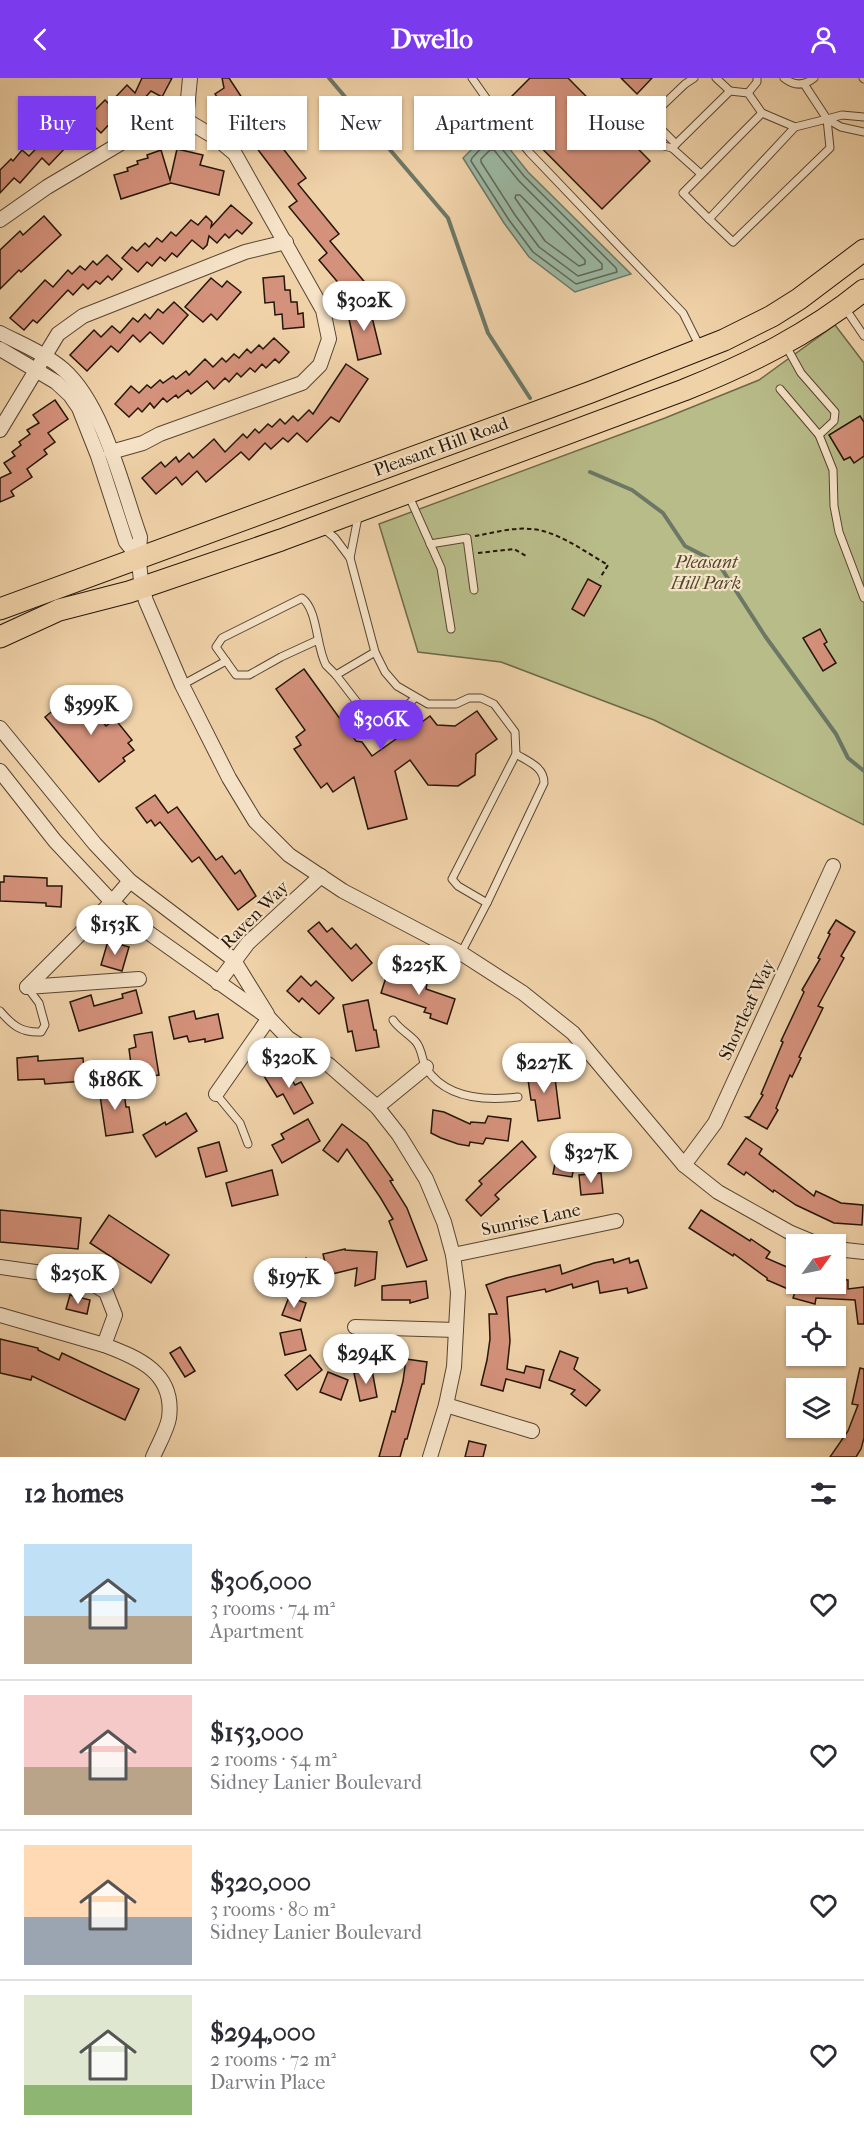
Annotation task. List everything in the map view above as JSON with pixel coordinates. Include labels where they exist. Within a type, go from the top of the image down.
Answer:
[{"type":"highway","name":"Pleasant Hill Road","points":[[0,609],[138,556],[591,392],[731,337],[772,316],[823,283],[864,250]]},
{"type":"highway","name":"Pleasant Hill Road","points":[[0,637],[59,610],[142,588],[320,525],[684,390],[736,369],[785,344],[844,306],[864,290]]},
{"type":"street","points":[[188,96],[190,78]]},
{"type":"street","points":[[111,452],[142,443],[160,434],[302,383],[320,364],[329,339],[323,310],[235,154],[216,138],[195,125]]},
{"type":"street","points":[[0,220],[47,187],[109,150]]},
{"type":"street","points":[[0,430],[58,334],[83,316],[245,252],[286,242]]},
{"type":"street","points":[[0,333],[39,363],[70,395],[79,408],[98,456],[126,542],[138,556]]},
{"type":"street","points":[[0,349],[64,369],[89,399],[111,452],[140,537],[138,556],[142,588],[182,685],[229,778],[255,821],[290,855],[343,891],[461,953],[523,993],[573,1033],[684,1164],[718,1192],[793,1234]]},
{"type":"street","points":[[0,728],[95,844],[130,881],[233,959],[270,1018],[288,1038],[329,1065],[377,1107],[399,1135],[426,1179],[444,1222],[453,1255],[458,1292],[454,1367],[446,1404],[430,1457]]},
{"type":"street","points":[[20,753],[0,770],[55,841],[112,902],[149,933],[270,1018]]},
{"type":"street","name":"Shortleaf Way","points":[[684,1164],[715,1123],[833,866]]},
{"type":"street","name":"Raven Way","points":[[218,983],[233,959],[248,943],[321,876]]},
{"type":"street","points":[[27,987],[130,881]]},
{"type":"street","points":[[27,987],[139,979]]},
{"type":"street","points":[[216,1094],[270,1018]]},
{"type":"street","points":[[377,1107],[426,1067]]},
{"type":"street","name":"Sunrise Lane","points":[[453,1255],[616,1221]]},
{"type":"street","points":[[846,1251],[864,1252]]},
{"type":"street","points":[[0,1266],[85,1279],[106,1292],[115,1315],[104,1345]]},
{"type":"street","points":[[0,1315],[120,1350],[155,1370],[168,1391],[169,1418],[153,1457]]},
{"type":"street","points":[[355,1327],[456,1330]]},
{"type":"street","points":[[446,1404],[532,1431]]},
{"type":"lane","points":[[472,78],[498,115],[530,153],[682,313],[701,349]]},
{"type":"lane","points":[[666,102],[694,78]]},
{"type":"lane","points":[[716,78],[730,91],[748,93],[762,113],[795,127]]},
{"type":"lane","points":[[748,93],[757,82],[757,78]]},
{"type":"lane","points":[[784,78],[796,84],[804,84],[814,78]]},
{"type":"lane","points":[[804,84],[827,119],[841,127],[864,132]]},
{"type":"lane","points":[[674,146],[730,91]]},
{"type":"lane","points":[[762,113],[682,193],[733,242],[830,148],[827,119]]},
{"type":"lane","points":[[709,219],[795,127],[842,114],[864,117]]},
{"type":"lane","points":[[666,137],[701,174]]},
{"type":"lane","points":[[666,145],[674,146]]},
{"type":"lane","points":[[844,306],[864,336]]},
{"type":"lane","points":[[785,344],[801,373],[835,412],[834,421],[819,435]]},
{"type":"lane","points":[[780,389],[819,435],[833,470],[834,506],[839,532],[864,598]]},
{"type":"lane","points":[[407,492],[441,568],[451,629]]},
{"type":"lane","points":[[350,558],[361,510]]},
{"type":"lane","points":[[320,525],[335,538],[350,558],[375,652],[385,672],[397,686],[428,704],[456,704],[469,698],[481,698],[494,704],[515,732],[516,754],[452,879],[458,886],[487,903]]},
{"type":"lane","points":[[430,544],[467,538],[474,590]]},
{"type":"lane","points":[[318,640],[249,675],[236,675],[216,647],[222,638],[302,598],[309,603],[327,665],[376,725],[388,720]]},
{"type":"lane","points":[[336,675],[375,652]]},
{"type":"lane","points":[[182,685],[226,661]]},
{"type":"lane","points":[[402,710],[415,698]]},
{"type":"lane","points":[[461,953],[544,783],[544,775],[540,769],[516,754]]},
{"type":"lane","points":[[0,1011],[13,1026],[28,1033],[41,1032],[45,1025],[39,1003],[27,987]]},
{"type":"lane","points":[[393,1020],[420,1048],[426,1067],[441,1083],[455,1093],[493,1100],[518,1097]]},
{"type":"lane","points":[[216,1094],[240,1123],[248,1144]]},
{"type":"path","points":[[467,538],[530,528],[550,533],[608,565],[600,578]]},
{"type":"path","points":[[469,554],[514,549],[526,556]]},
{"type":"green space","name":"Pleasant Hill Park","points":[[835,325],[864,363],[864,825],[654,720],[501,662],[418,652],[379,524],[665,418],[759,380]]},
{"type":"water","points":[[471,150],[510,150],[528,172],[631,274],[575,292],[529,257],[504,223],[463,158]]},
{"type":"building","points":[[142,78],[172,78],[163,96],[151,91],[147,96],[117,96],[127,85],[135,93]]},
{"type":"building","points":[[222,78],[229,78],[241,96],[216,96],[215,94],[224,88]]},
{"type":"building","points":[[530,78],[568,78],[586,96],[567,96],[567,150],[639,150],[650,161],[602,209],[544,150],[555,150],[555,96],[512,96]]},
{"type":"building","points":[[621,78],[652,78],[637,94]]},
{"type":"building","points":[[105,100],[108,103],[108,126],[101,133],[96,128],[96,109]]},
{"type":"building","points":[[22,150],[29,156],[35,150],[63,150],[49,165],[42,158],[20,183],[14,178],[0,193],[0,170],[11,159],[13,161]]},
{"type":"building","points":[[161,150],[170,180],[177,150],[203,155],[200,165],[224,171],[219,195],[171,183],[121,199],[114,175],[128,171],[127,168],[138,164],[137,161],[148,158],[147,155]]},
{"type":"building","points":[[284,150],[306,178],[298,184],[339,234],[330,241],[368,286],[352,299],[319,260],[327,253],[289,207],[297,201],[259,151]]},
{"type":"building","points":[[231,205],[252,223],[242,234],[237,230],[229,238],[225,234],[217,243],[209,236],[207,245],[203,249],[192,240],[177,257],[172,253],[165,261],[160,257],[152,266],[147,262],[138,272],[122,258],[132,247],[137,251],[145,243],[149,247],[157,238],[162,242],[171,232],[176,236],[191,220],[198,225],[206,216],[212,222],[211,227]]},
{"type":"building","points":[[44,216],[61,235],[0,289],[0,250],[20,231],[23,235]]},
{"type":"building","points":[[107,255],[122,269],[112,280],[108,276],[100,284],[96,281],[88,289],[83,284],[73,295],[68,290],[37,323],[33,320],[24,330],[10,318],[45,280],[53,287],[68,270],[72,274],[80,266],[85,270],[93,261],[97,265]]},
{"type":"building","points":[[284,276],[285,290],[290,290],[291,302],[297,302],[298,314],[303,313],[304,327],[283,329],[282,314],[275,315],[274,302],[265,303],[263,278]]},
{"type":"building","points":[[211,278],[222,287],[227,281],[241,292],[217,320],[211,314],[203,322],[185,307]]},
{"type":"building","points":[[174,302],[188,315],[163,344],[150,332],[140,342],[133,335],[118,352],[111,346],[87,371],[70,355],[94,330],[101,337],[112,326],[120,333],[133,318],[138,322],[145,314],[150,319],[158,309],[163,313]]},
{"type":"building","points":[[369,305],[381,354],[358,360],[347,310]]},
{"type":"building","points":[[274,338],[289,352],[279,363],[275,359],[266,368],[262,364],[255,372],[250,368],[241,377],[237,373],[229,382],[225,378],[214,389],[207,381],[191,394],[188,390],[178,398],[176,395],[167,402],[163,398],[154,408],[150,403],[142,412],[138,408],[129,417],[115,404],[131,386],[139,393],[147,385],[151,388],[160,380],[163,383],[173,376],[176,379],[186,371],[189,375],[205,359],[213,367],[222,358],[226,362],[234,354],[239,358],[247,349],[251,353],[259,345],[263,349]]},
{"type":"building","points":[[346,364],[368,379],[339,422],[331,417],[307,442],[297,433],[288,442],[283,438],[271,449],[265,443],[249,460],[241,452],[206,482],[197,471],[182,485],[176,477],[156,494],[142,478],[161,462],[165,467],[176,457],[179,462],[189,453],[193,458],[214,439],[225,452],[243,434],[247,438],[255,429],[259,433],[268,424],[272,427],[280,419],[285,424],[293,416],[298,421],[309,410],[313,414]]},
{"type":"building","points":[[55,400],[68,419],[48,433],[55,442],[44,450],[47,454],[27,469],[32,477],[11,491],[14,496],[0,502],[0,478],[11,473],[4,463],[15,456],[12,452],[21,445],[19,442],[30,434],[27,430],[39,423],[33,415]]},
{"type":"building","points":[[860,416],[864,422],[864,456],[854,463],[850,457],[844,460],[829,435]]},
{"type":"building","points":[[588,579],[601,586],[584,616],[572,609]]},
{"type":"building","points":[[820,629],[827,642],[824,644],[836,663],[823,671],[803,638]]},
{"type":"building","points":[[304,669],[356,741],[362,742],[372,756],[400,736],[391,725],[393,717],[382,712],[396,701],[399,705],[398,713],[405,715],[414,728],[430,716],[437,725],[455,726],[477,711],[497,739],[476,754],[475,775],[458,786],[428,785],[410,760],[395,771],[407,819],[368,829],[354,777],[333,792],[327,783],[321,788],[294,749],[301,745],[296,737],[305,730],[276,689]]},
{"type":"building","points":[[77,691],[106,726],[115,719],[132,740],[128,743],[134,750],[123,758],[125,761],[99,782],[45,717]]},
{"type":"building","points":[[155,795],[168,813],[177,807],[216,860],[222,856],[235,874],[240,870],[256,896],[238,910],[199,857],[192,862],[160,822],[155,826],[151,820],[147,823],[136,808]]},
{"type":"building","points":[[4,876],[47,878],[47,886],[62,886],[61,907],[46,906],[46,903],[0,901],[0,882],[4,882]]},
{"type":"building","points":[[836,920],[855,932],[818,1006],[823,1008],[799,1057],[801,1058],[792,1077],[790,1075],[776,1108],[778,1110],[767,1129],[746,1117],[750,1117],[763,1095],[761,1094],[783,1042],[781,1041],[804,992],[802,990],[820,959],[818,958],[830,934],[828,933]]},
{"type":"building","points":[[319,922],[327,932],[332,928],[351,949],[356,944],[372,963],[352,981],[308,931]]},
{"type":"building","points":[[108,941],[129,947],[122,971],[101,965]]},
{"type":"building","points":[[388,971],[427,984],[426,989],[455,999],[447,1024],[430,1018],[431,1014],[424,1012],[426,1008],[381,993]]},
{"type":"building","points":[[301,976],[311,986],[316,981],[334,998],[319,1014],[302,998],[299,1002],[287,991]]},
{"type":"building","points":[[136,990],[142,1013],[79,1031],[70,1002],[91,995],[94,1006],[123,998],[122,994]]},
{"type":"building","points":[[368,1000],[379,1047],[356,1051],[352,1031],[348,1032],[343,1005]]},
{"type":"building","points":[[194,1011],[196,1019],[218,1014],[223,1038],[205,1042],[205,1039],[189,1042],[187,1036],[174,1039],[169,1017]]},
{"type":"building","points":[[152,1032],[159,1075],[133,1079],[129,1049],[136,1047],[134,1035]]},
{"type":"building","points":[[38,1056],[38,1061],[83,1058],[85,1081],[45,1084],[44,1079],[18,1080],[17,1058]]},
{"type":"building","points":[[283,1065],[295,1085],[301,1082],[313,1103],[294,1114],[283,1094],[277,1097],[264,1076]]},
{"type":"building","points":[[554,1070],[560,1118],[538,1121],[535,1100],[531,1100],[527,1073]]},
{"type":"building","points":[[123,1085],[133,1132],[106,1136],[99,1089]]},
{"type":"building","points":[[433,1110],[444,1112],[470,1124],[471,1122],[485,1123],[488,1116],[511,1119],[508,1141],[486,1138],[483,1144],[470,1142],[469,1146],[441,1138],[431,1133]]},
{"type":"building","points":[[186,1113],[197,1131],[156,1157],[143,1135]]},
{"type":"building","points":[[308,1119],[320,1141],[282,1163],[272,1145],[284,1139],[281,1134]]},
{"type":"building","points":[[342,1124],[367,1143],[393,1180],[390,1181],[407,1208],[427,1260],[407,1267],[389,1221],[393,1219],[347,1149],[338,1162],[323,1150]]},
{"type":"building","points":[[746,1138],[762,1149],[759,1154],[814,1196],[816,1191],[841,1203],[863,1205],[862,1225],[834,1223],[796,1205],[774,1190],[773,1192],[746,1172],[744,1175],[728,1164]]},
{"type":"building","points":[[522,1141],[536,1157],[495,1195],[499,1199],[481,1216],[466,1200],[482,1184],[479,1181]]},
{"type":"building","points":[[219,1142],[227,1171],[206,1177],[198,1148]]},
{"type":"building","points":[[559,1143],[578,1146],[572,1177],[553,1174]]},
{"type":"building","points":[[272,1170],[278,1195],[232,1206],[226,1183]]},
{"type":"building","points":[[601,1173],[603,1193],[581,1195],[579,1175]]},
{"type":"building","points":[[0,1210],[81,1218],[78,1249],[0,1242]]},
{"type":"building","points":[[701,1210],[750,1241],[751,1239],[770,1252],[766,1258],[786,1267],[786,1288],[767,1280],[734,1254],[733,1256],[689,1228]]},
{"type":"building","points":[[109,1215],[169,1255],[151,1283],[90,1243]]},
{"type":"building","points":[[345,1249],[377,1252],[375,1279],[355,1286],[357,1268],[328,1275],[323,1254]]},
{"type":"building","points":[[306,1258],[325,1283],[311,1295],[291,1270]]},
{"type":"building","points":[[629,1258],[630,1263],[638,1260],[647,1288],[628,1293],[627,1288],[600,1293],[598,1281],[573,1288],[572,1284],[546,1292],[545,1289],[507,1297],[510,1341],[507,1369],[524,1373],[526,1366],[544,1370],[540,1388],[506,1379],[503,1391],[481,1385],[490,1339],[489,1314],[497,1314],[486,1285],[560,1265],[562,1274],[594,1263],[613,1259],[614,1263]]},
{"type":"building","points":[[846,1280],[848,1280],[848,1289],[864,1287],[864,1324],[858,1324],[855,1300],[816,1298],[815,1304],[793,1298],[794,1294],[846,1294]]},
{"type":"building","points":[[426,1281],[428,1298],[410,1303],[410,1300],[382,1300],[382,1286]]},
{"type":"building","points":[[70,1295],[90,1300],[87,1314],[66,1309]]},
{"type":"building","points":[[289,1297],[306,1303],[300,1321],[282,1315]]},
{"type":"building","points":[[301,1329],[306,1350],[285,1355],[280,1333]]},
{"type":"building","points":[[0,1339],[38,1348],[59,1360],[62,1353],[139,1389],[125,1420],[32,1376],[31,1380],[0,1373]]},
{"type":"building","points":[[180,1347],[195,1371],[185,1377],[170,1353]]},
{"type":"building","points":[[560,1351],[578,1358],[574,1369],[600,1390],[586,1406],[571,1394],[575,1390],[549,1380]]},
{"type":"building","points":[[310,1355],[322,1370],[297,1390],[285,1375]]},
{"type":"building","points":[[406,1359],[427,1362],[424,1384],[422,1384],[400,1457],[379,1457],[392,1411],[395,1412]]},
{"type":"building","points":[[860,1368],[864,1369],[864,1438],[861,1449],[856,1457],[830,1457],[843,1438],[846,1438],[858,1405],[852,1404]]},
{"type":"building","points":[[372,1370],[377,1397],[360,1401],[354,1373]]},
{"type":"building","points":[[328,1372],[348,1380],[341,1400],[320,1392]]},
{"type":"building","points":[[469,1441],[486,1445],[483,1457],[465,1457]]},
{"type":"waterway","points":[[329,78],[448,218],[488,333],[530,398]]},
{"type":"waterway","points":[[590,472],[632,490],[663,513],[685,546],[718,563],[765,636],[836,734],[848,758],[864,771]]}]
